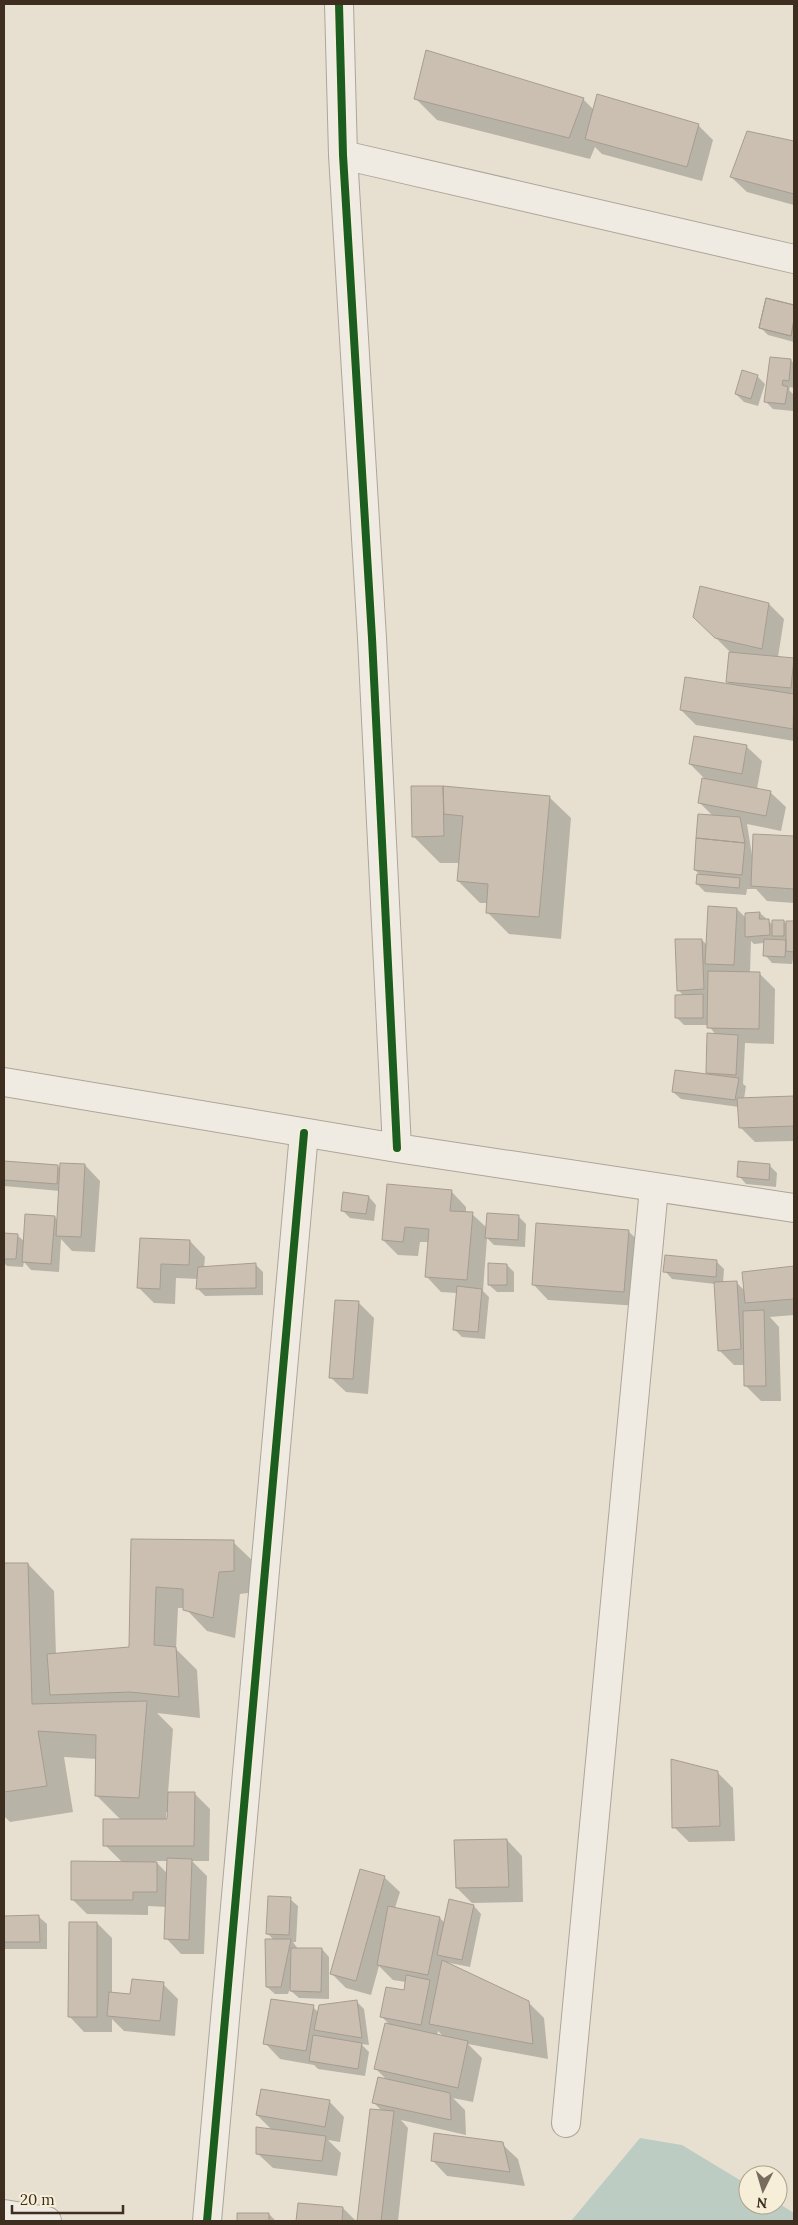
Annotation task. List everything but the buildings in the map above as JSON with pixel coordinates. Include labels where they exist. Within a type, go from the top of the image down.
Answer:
[{"type":"street","points":[[339,4],[343,155],[371,628],[397,1148]]},
{"type":"street","points":[[343,155],[794,259]]},
{"type":"street","points":[[4,1082],[397,1148],[794,1208]]},
{"type":"street","points":[[207,2221],[304,1133]]},
{"type":"street","points":[[566,2123],[654,1188]]},
{"type":"street","points":[[4,2214],[47,2221]]},
{"type":"shaded area","points":[[640,2138],[682,2145],[738,2179],[738,2215],[788,2215],[788,2209],[794,2213],[794,2221],[571,2221]]},
{"type":"cycle path","points":[[339,4],[343,155],[372,638],[397,1148]]},
{"type":"cycle path","points":[[207,2221],[304,1133]]}]
